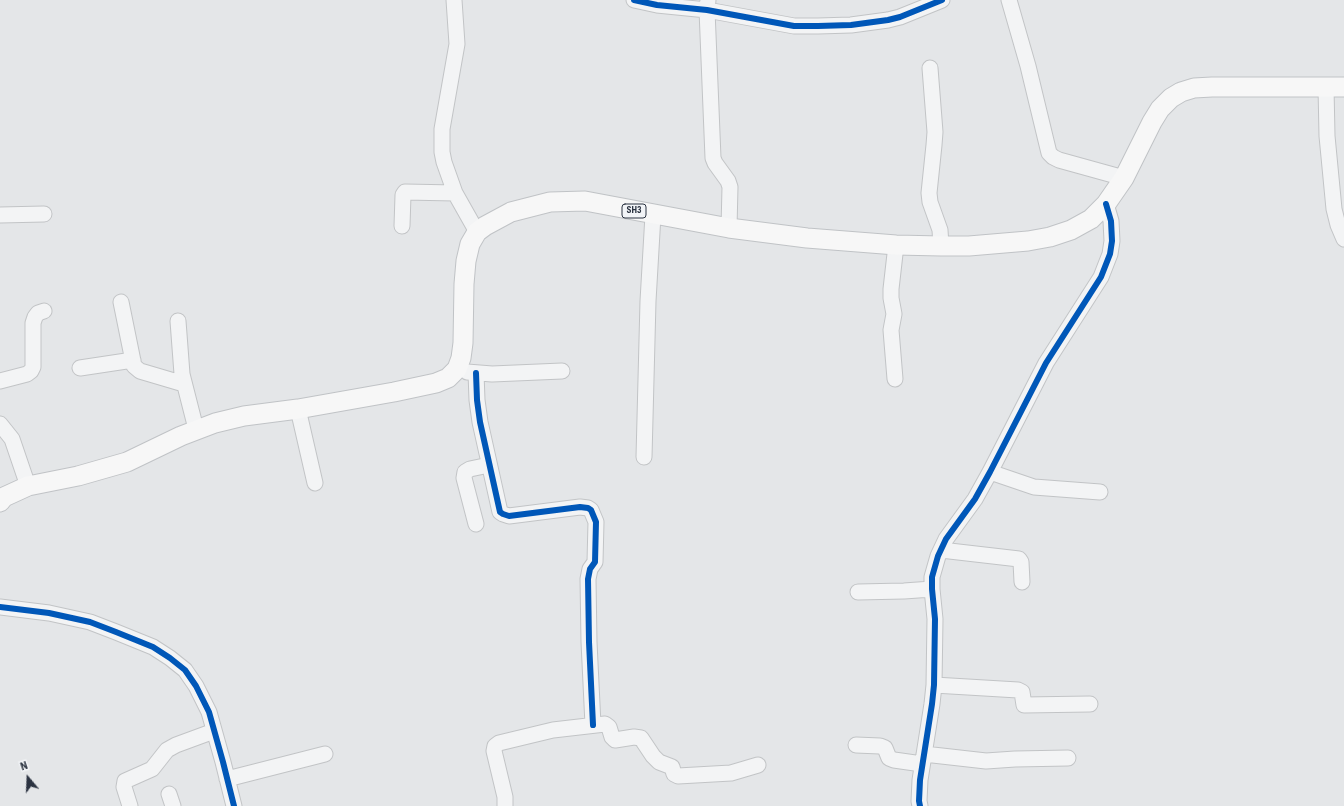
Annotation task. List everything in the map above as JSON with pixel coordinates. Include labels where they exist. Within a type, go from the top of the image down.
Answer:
[{"type":"main road","name":"SH3","points":[[477,232],[496,219],[511,212],[550,202],[585,201],[653,215],[781,235],[896,245],[968,246],[1028,241],[1050,237],[1071,230],[1091,219],[1106,204],[1124,178],[1160,109],[1171,98],[1181,92],[1194,88],[1212,86],[1335,87]]},
{"type":"main road","points":[[0,502],[4,497],[28,486],[78,476],[127,462],[196,429],[215,423],[244,416],[298,409],[436,383],[448,378],[457,369],[461,358],[466,261],[470,244],[477,232]]},
{"type":"street","points":[[454,0],[457,44],[441,141],[444,162],[455,193],[477,232]]},
{"type":"street","points":[[634,0],[657,5],[707,5],[794,26],[851,25],[888,20],[900,17],[942,0]]},
{"type":"street","points":[[1009,0],[1028,66],[1049,153],[1059,160],[1124,178]]},
{"type":"street","points":[[707,5],[713,158],[728,181],[730,187],[729,228]]},
{"type":"street","points":[[930,68],[935,132],[929,193],[930,202],[940,230],[941,246]]},
{"type":"street","points":[[1335,87],[1327,136],[1334,209],[1338,225],[1344,239]]},
{"type":"street","points":[[402,226],[403,195],[405,192],[455,193]]},
{"type":"street","points":[[920,806],[919,793],[934,685],[935,619],[932,577],[935,565],[940,550],[946,539],[975,499],[990,472],[1046,363],[1090,295],[1103,271],[1110,254],[1112,241],[1111,221],[1106,204]]},
{"type":"street","points":[[0,215],[44,214]]},
{"type":"street","points":[[644,457],[648,301],[653,215]]},
{"type":"street","points":[[895,379],[891,330],[894,314],[891,288],[896,245]]},
{"type":"street","points":[[122,302],[134,366],[140,371],[184,384]]},
{"type":"street","points":[[0,381],[27,374],[33,367],[32,323],[35,316],[44,311]]},
{"type":"street","points":[[178,321],[180,359],[184,384],[196,429]]},
{"type":"street","points":[[80,368],[133,360]]},
{"type":"street","points":[[457,369],[476,373],[492,374],[562,371]]},
{"type":"street","points":[[476,373],[477,400],[489,465],[500,512],[509,516],[580,507],[588,508],[593,514],[596,522],[595,562],[590,569],[588,579],[588,642],[593,725]]},
{"type":"street","points":[[298,409],[315,483]]},
{"type":"street","points":[[0,424],[12,440],[28,486]]},
{"type":"street","points":[[476,524],[464,478],[464,472],[470,469],[489,465]]},
{"type":"street","points":[[990,472],[1034,487],[1100,492]]},
{"type":"street","points":[[940,550],[1018,559],[1021,562],[1022,582]]},
{"type":"street","points":[[858,592],[932,589]]},
{"type":"street","points":[[0,607],[49,613],[90,622],[153,647],[185,670],[196,686],[209,712],[234,806]]},
{"type":"street","points":[[934,685],[1018,690],[1022,692],[1024,705],[1090,704]]},
{"type":"street","points":[[506,806],[494,751],[495,746],[499,743],[553,730],[593,725],[607,725],[612,737],[615,740],[634,737],[641,738],[653,756],[659,762],[672,766],[674,774],[678,776],[731,773],[758,766]]},
{"type":"street","points":[[130,806],[124,787],[125,781],[152,769],[167,750],[176,745],[214,731]]},
{"type":"street","points":[[856,745],[880,746],[885,748],[889,758],[894,760],[923,759],[986,761],[1068,758]]},
{"type":"street","points":[[227,779],[325,754]]},
{"type":"cycle path","points":[[634,0],[657,5],[707,10],[794,26],[851,25],[888,20],[900,17],[942,0]]},
{"type":"cycle path","points":[[920,806],[920,780],[934,685],[935,619],[932,577],[938,556],[946,539],[975,499],[1046,363],[1101,277],[1110,254],[1112,241],[1111,221],[1106,204]]},
{"type":"cycle path","points":[[476,373],[477,400],[480,422],[500,512],[509,516],[580,507],[591,510],[596,522],[595,562],[590,569],[588,579],[593,725]]},
{"type":"cycle path","points":[[0,607],[49,613],[90,622],[153,647],[185,670],[196,686],[209,712],[234,806]]}]
